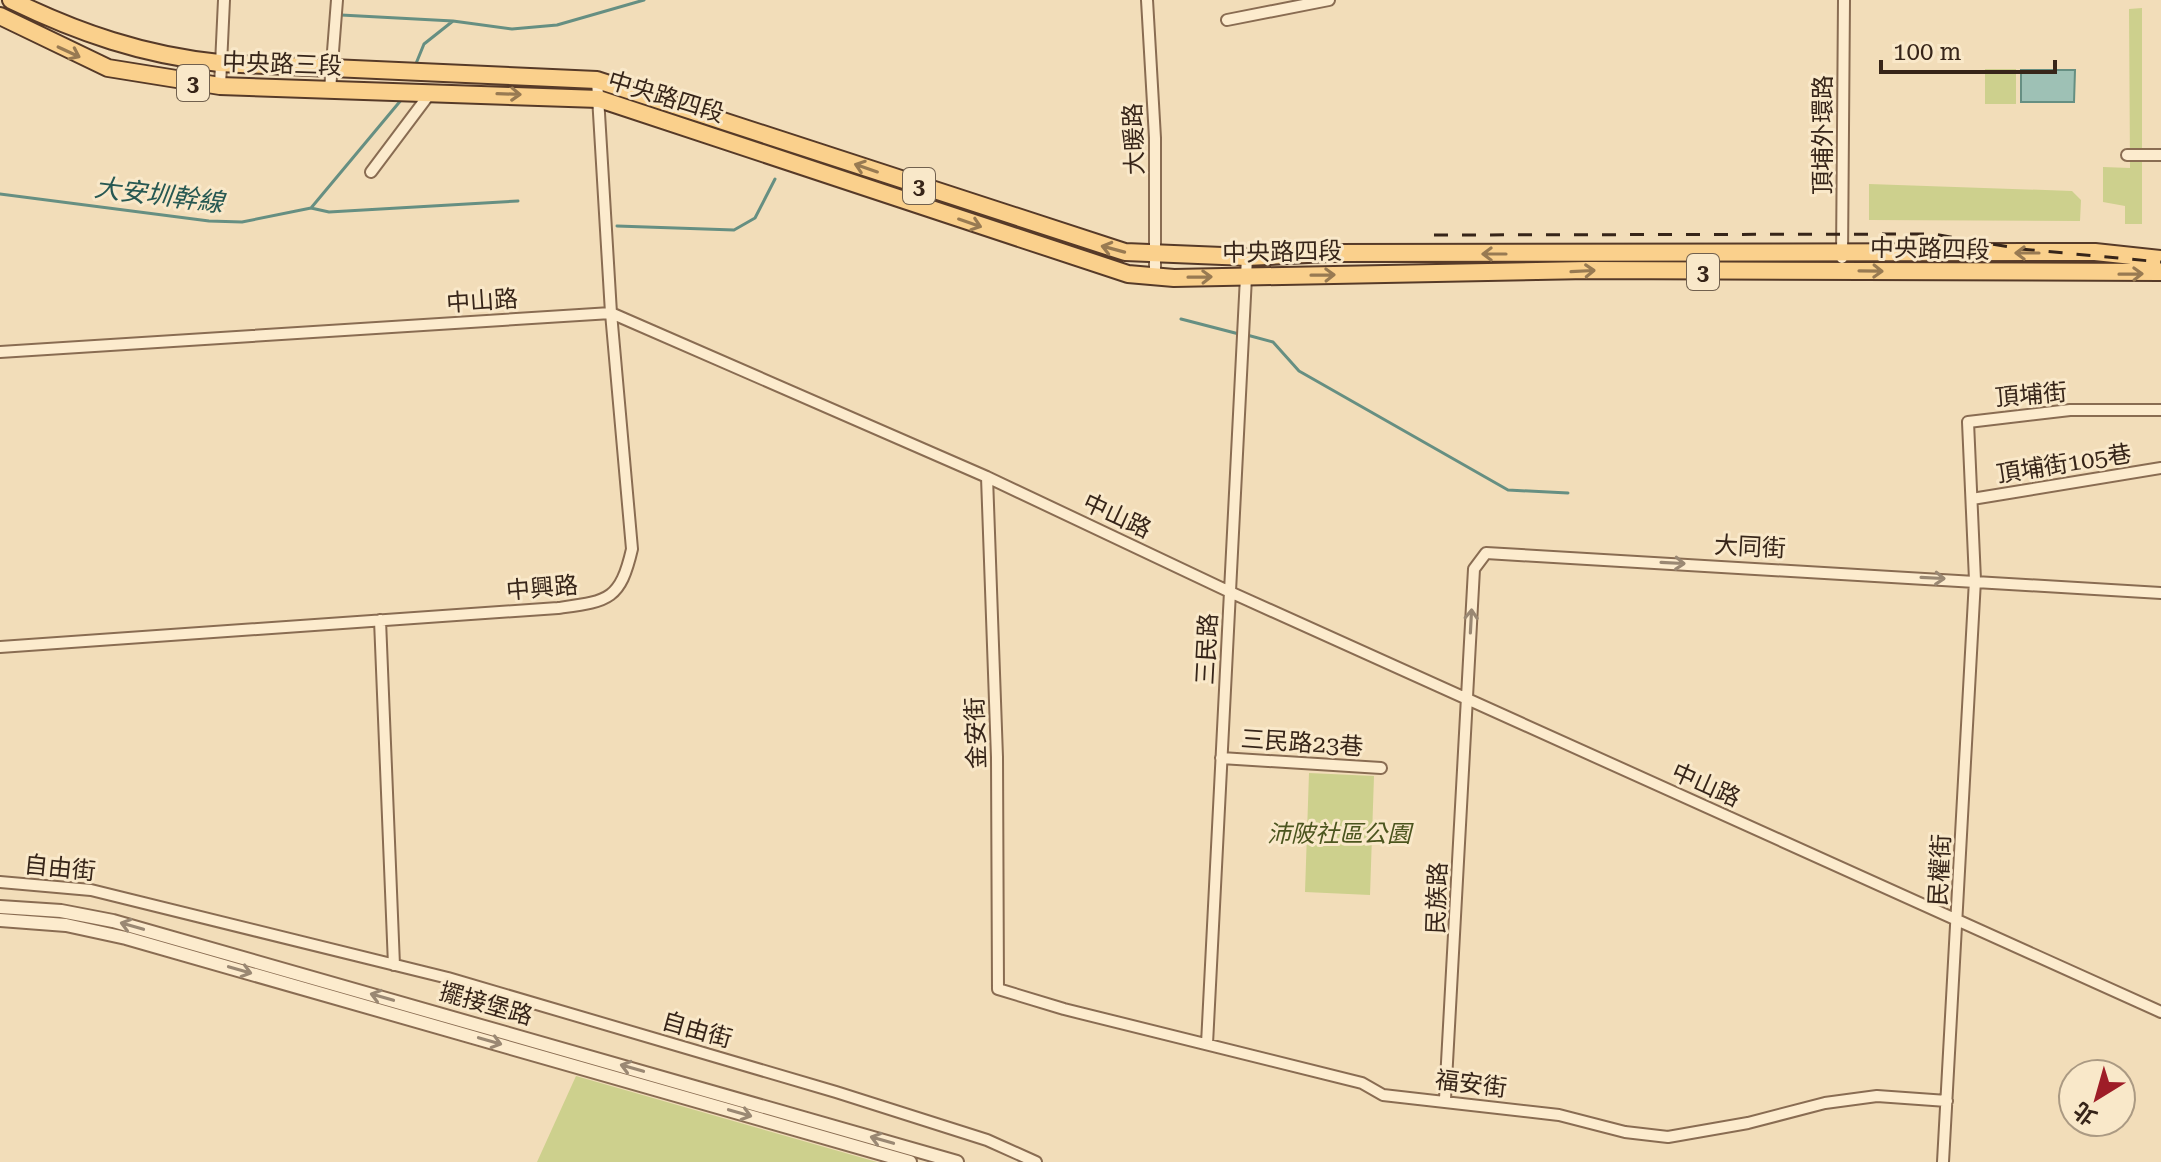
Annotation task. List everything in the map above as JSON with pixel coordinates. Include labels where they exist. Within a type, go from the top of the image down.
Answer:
[{"type":"main road","name":"中央路三段","points":[[11,0],[93,38],[171,57],[219,63],[441,74]]},
{"type":"main road","name":"中央路三段","points":[[0,16],[108,68],[220,86],[431,92]]},
{"type":"main road","name":"中央路四段","points":[[441,74],[597,80],[1048,230],[1125,252],[1247,257],[1328,253],[2161,272]]},
{"type":"main road","name":"中央路四段","points":[[431,92],[599,99],[1098,266],[1155,277],[1588,270],[2095,252],[2161,259]]},
{"type":"street","points":[[220,86],[224,0]]},
{"type":"street","points":[[330,90],[337,0]]},
{"type":"street","name":"大暖路","points":[[1147,0],[1157,255],[1155,277]]},
{"type":"street","points":[[1227,20],[1329,0]]},
{"type":"street","name":"頂埔外環路","points":[[1842,263],[1844,0]]},
{"type":"street","name":"中興路","points":[[0,647],[558,608],[602,602],[625,581],[632,549],[611,313],[597,80]]},
{"type":"street","points":[[371,172],[431,92]]},
{"type":"street","points":[[2127,155],[2161,155]]},
{"type":"street","name":"三民路","points":[[1207,1044],[1247,257]]},
{"type":"street","name":"中山路","points":[[0,352],[611,313],[987,477],[1230,592],[2161,1012]]},
{"type":"street","name":"頂埔街","points":[[1975,580],[1968,422],[2070,410],[2161,410]]},
{"type":"street","name":"頂埔街105巷","points":[[1972,499],[2161,468]]},
{"type":"street","name":"金安街","points":[[987,477],[997,757],[998,989]]},
{"type":"street","name":"大同街","points":[[1467,699],[1474,569],[1486,553],[2161,593]]},
{"type":"street","name":"民權街","points":[[1943,1162],[1975,580]]},
{"type":"street","points":[[380,620],[394,965]]},
{"type":"street","name":"民族路","points":[[1445,1099],[1467,699]]},
{"type":"street","name":"三民路23巷","points":[[1221,758],[1381,768]]},
{"type":"street","name":"自由街","points":[[0,882],[91,890],[291,942],[394,965],[836,1092],[987,1140],[1036,1162]]},
{"type":"street","name":"擺接堡路","points":[[0,907],[61,911],[113,921],[957,1162]]},
{"type":"street","name":"擺接堡路","points":[[0,920],[66,925],[126,938],[910,1162]]},
{"type":"street","name":"福安街","points":[[998,989],[1362,1083],[1383,1095],[1445,1099],[1559,1115],[1625,1132],[1668,1137],[1748,1123],[1825,1103],[1877,1096],[1947,1101]]},
{"type":"green space","points":[[2142,8],[2142,224],[2125,224],[2125,206],[2103,202],[2103,167],[2130,168],[2129,9]]},
{"type":"green space","points":[[1985,69],[2016,69],[2016,104],[1985,104]]},
{"type":"green space","points":[[1869,184],[2072,191],[2081,200],[2080,221],[1869,220]]},
{"type":"green space","name":"沛陂社區公園","points":[[1309,773],[1374,776],[1370,895],[1305,892]]},
{"type":"green space","points":[[576,1076],[877,1162],[537,1162]]},
{"type":"water","points":[[2021,70],[2075,70],[2074,102],[2021,102]]},
{"type":"waterway","name":"大安圳幹線","points":[[415,66],[424,44],[453,21],[512,29],[557,25],[644,0]]},
{"type":"waterway","points":[[341,15],[453,21]]},
{"type":"waterway","name":"大安圳幹線","points":[[0,194],[209,221],[242,222],[311,208],[402,99]]},
{"type":"waterway","points":[[617,226],[734,230],[755,218],[775,179]]},
{"type":"waterway","points":[[311,208],[329,212],[518,201]]},
{"type":"waterway","points":[[1181,319],[1239,334]]},
{"type":"waterway","points":[[1247,335],[1273,342],[1299,371],[1508,490],[1568,493]]},
{"type":"railway","points":[[1434,235],[1933,234],[2021,249],[2161,262]]}]
